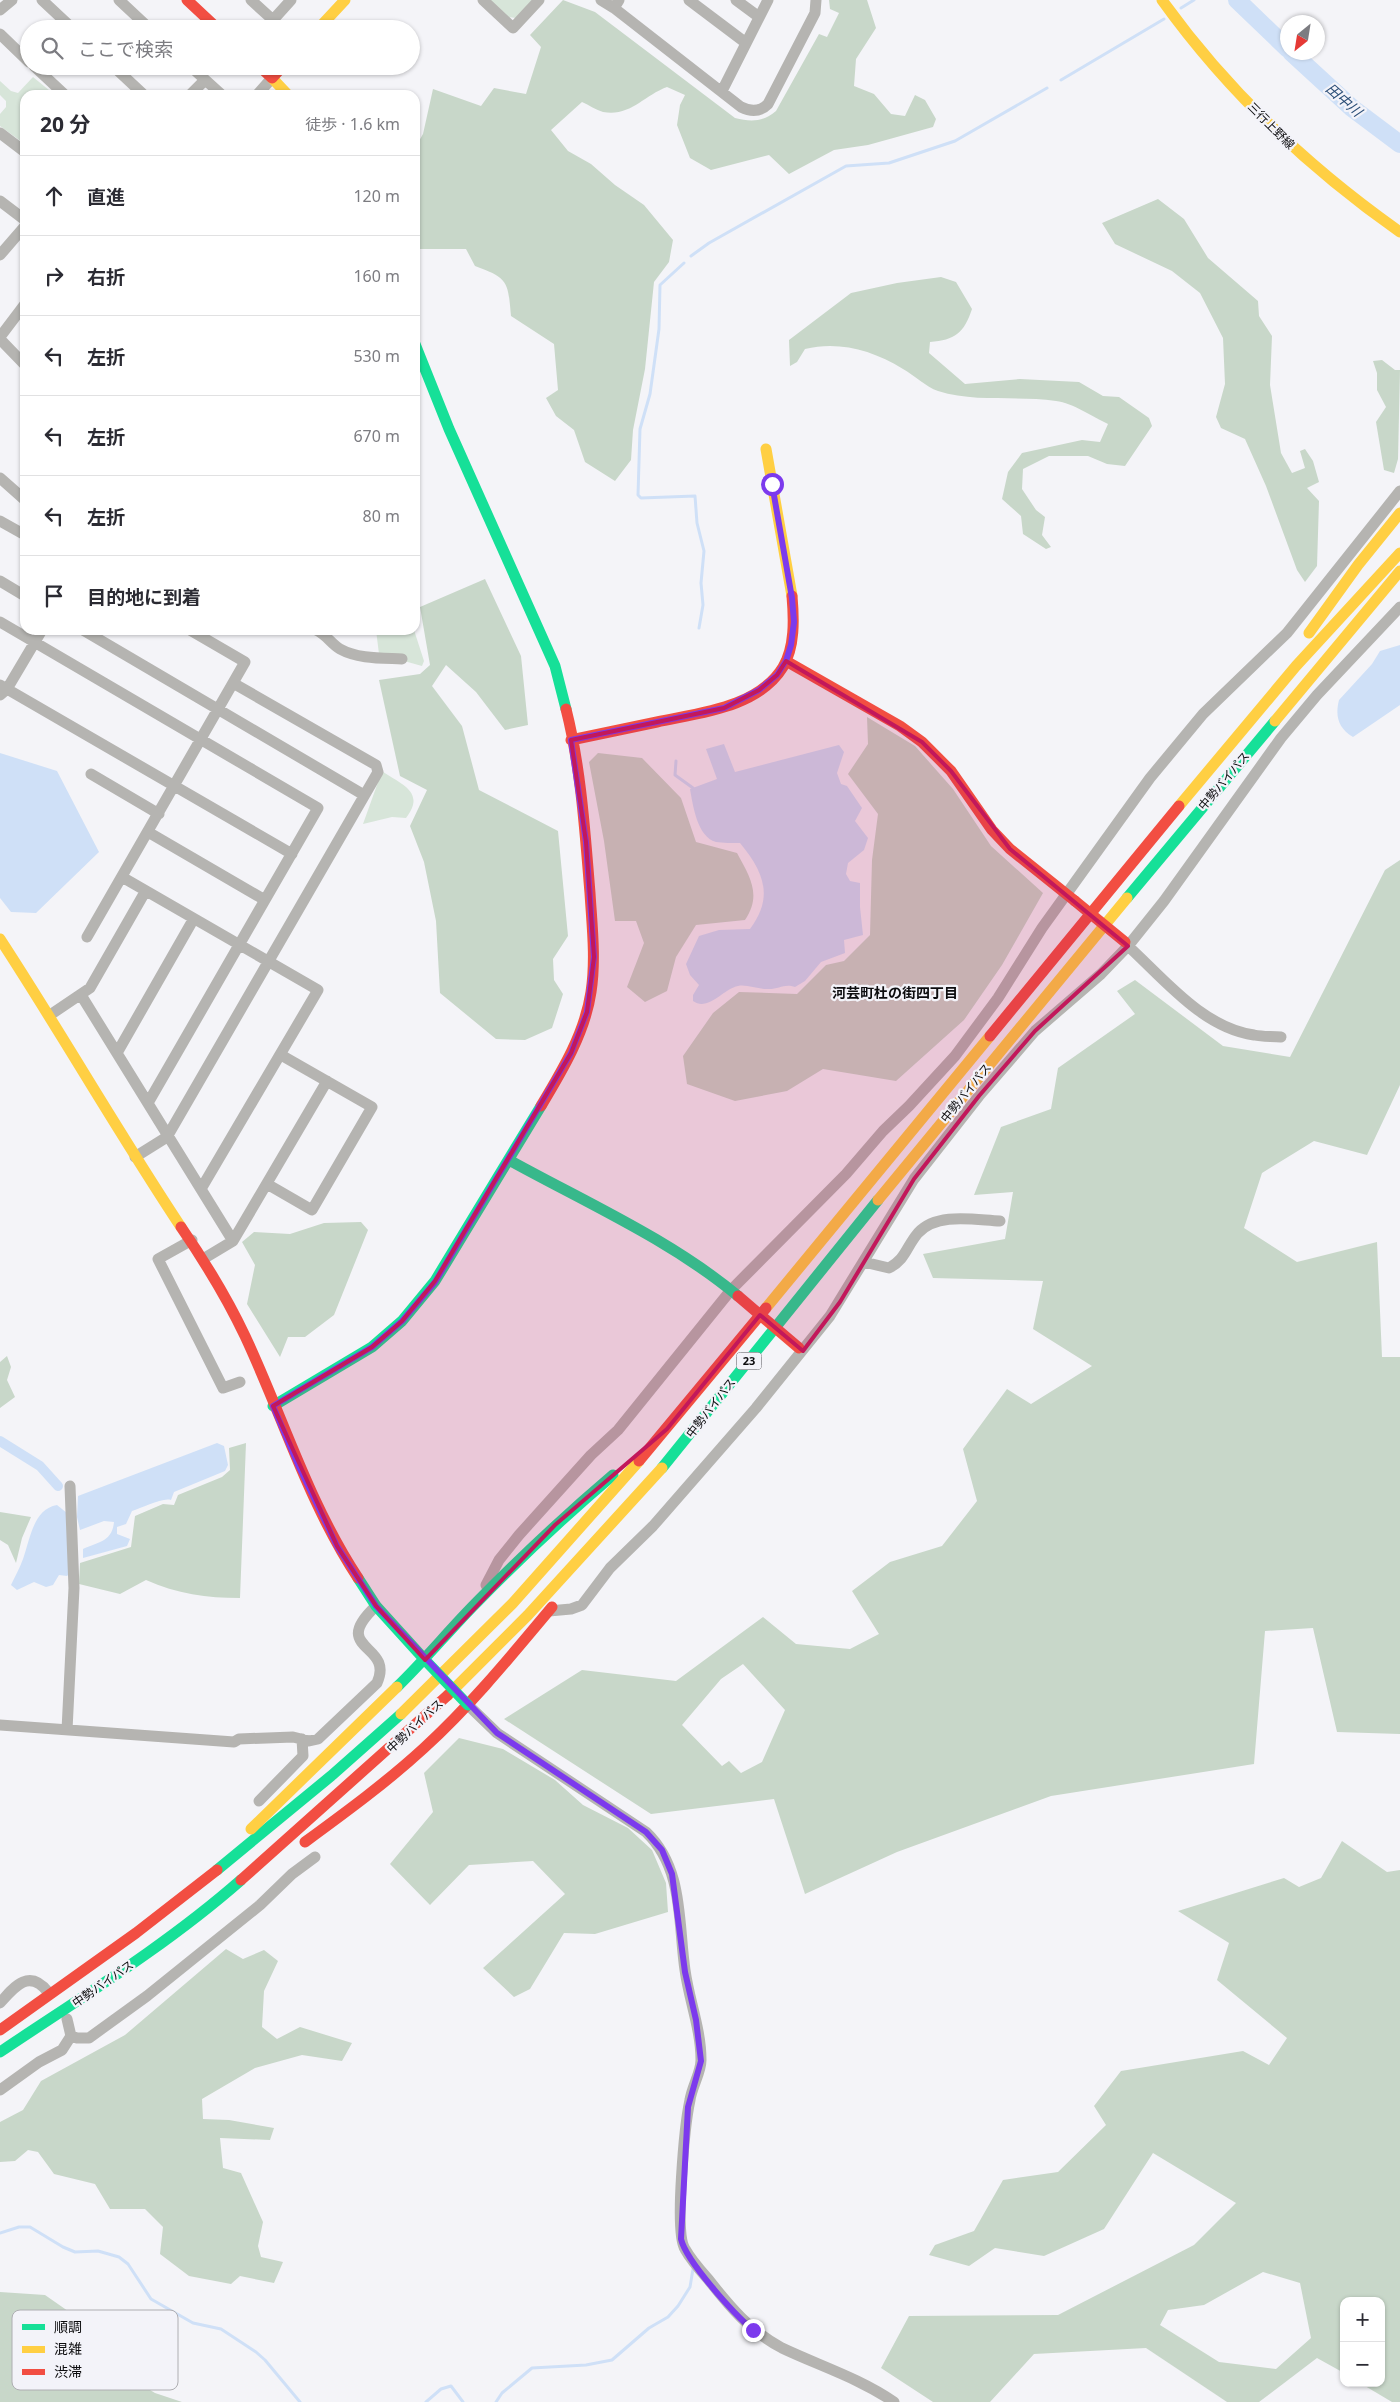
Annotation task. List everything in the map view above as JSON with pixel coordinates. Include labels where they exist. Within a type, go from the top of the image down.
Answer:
[{"type":"main road","points":[[187,0],[208,20]]},
{"type":"main road","points":[[326,20],[345,0]]},
{"type":"main road","name":"三行上野線","points":[[1162,0],[1214,67],[1301,156],[1335,185],[1400,232]]},
{"type":"main road","points":[[269,75],[283,90]]},
{"type":"main road","points":[[272,78],[275,75]]},
{"type":"main road","points":[[273,1406],[372,1347],[402,1321],[435,1282],[571,1053],[587,1012],[591,993],[594,957],[586,842],[565,700],[555,666],[448,429],[420,357]]},
{"type":"main road","points":[[571,740],[724,708],[759,690],[777,675],[786,661],[791,645],[794,622],[792,598],[766,449]]},
{"type":"main road","points":[[1215,760],[1358,565],[1400,513]]},
{"type":"main road","name":"中勢バイパス","points":[[0,2030],[140,1930],[274,1827],[426,1690],[513,1603],[636,1467],[1215,760],[1327,632],[1400,553]]},
{"type":"main road","name":"中勢バイパス","points":[[0,2052],[132,1964],[221,1898],[336,1799],[444,1699],[528,1615],[679,1449],[986,1067],[1400,571]]},
{"type":"main road","points":[[1303,688],[1400,588]]},
{"type":"main road","points":[[786,661],[900,726],[922,742],[951,771],[992,830],[1004,842],[1126,944]]},
{"type":"main road","points":[[0,939],[50,1014],[135,1157],[204,1258],[245,1336],[299,1467],[337,1546],[376,1606],[468,1705]]},
{"type":"main road","points":[[509,1160],[708,1271],[801,1350]]},
{"type":"main road","points":[[140,1930],[240,1840],[425,1660],[477,1602],[555,1525],[667,1429]]},
{"type":"main road","points":[[221,1898],[294,1850],[403,1765],[468,1705],[640,1504],[679,1449]]},
{"type":"street","points":[[0,10],[12,0]]},
{"type":"street","points":[[42,0],[63,20]]},
{"type":"street","points":[[119,0],[140,20]]},
{"type":"street","points":[[251,0],[273,20],[291,0]]},
{"type":"street","points":[[483,0],[513,28],[539,0]]},
{"type":"street","points":[[601,0],[616,4],[722,91],[747,109],[759,110],[765,107],[815,13],[816,0]]},
{"type":"street","points":[[689,0],[746,43]]},
{"type":"street","points":[[736,0],[759,17]]},
{"type":"street","points":[[722,91],[768,0]]},
{"type":"street","points":[[0,34],[20,53]]},
{"type":"street","points":[[44,75],[60,90]]},
{"type":"street","points":[[123,75],[139,90]]},
{"type":"street","points":[[200,75],[216,90]]},
{"type":"street","points":[[261,90],[272,78]]},
{"type":"street","points":[[195,90],[205,80]]},
{"type":"street","points":[[0,133],[20,148]]},
{"type":"street","points":[[0,201],[20,216]]},
{"type":"street","points":[[0,255],[20,232]]},
{"type":"street","points":[[20,311],[0,338],[20,360]]},
{"type":"street","points":[[0,478],[20,496]]},
{"type":"street","points":[[477,1602],[499,1560],[519,1535],[591,1455],[618,1430],[735,1293],[839,1181],[882,1131],[909,1106],[955,1056],[998,998],[1042,928],[1071,897],[1150,778],[1203,714],[1287,633],[1400,491]]},
{"type":"street","points":[[0,521],[20,532]]},
{"type":"street","points":[[0,581],[20,593]]},
{"type":"street","points":[[549,1611],[571,1609],[582,1605],[610,1568],[653,1526],[840,1302],[914,1179],[1018,1049],[1035,1031],[1101,974],[1164,901],[1281,738],[1323,688],[1400,607]]},
{"type":"street","points":[[0,622],[20,633]]},
{"type":"street","points":[[23,635],[318,808],[148,1103]]},
{"type":"street","points":[[39,635],[2,690],[175,785],[292,854]]},
{"type":"street","points":[[91,635],[364,795]]},
{"type":"street","points":[[87,937],[245,662],[199,635]]},
{"type":"street","points":[[325,635],[339,649],[356,656],[402,659]]},
{"type":"street","points":[[135,1157],[167,1137],[270,963],[378,772],[376,765],[233,683]]},
{"type":"street","points":[[91,774],[159,814]]},
{"type":"street","points":[[148,832],[266,900]]},
{"type":"street","points":[[122,877],[193,920],[318,990],[201,1188]]},
{"type":"street","points":[[50,1014],[90,988],[146,892]]},
{"type":"street","points":[[117,1053],[193,920]]},
{"type":"street","points":[[1126,944],[1194,1007],[1220,1023],[1254,1035],[1281,1037]]},
{"type":"street","points":[[81,995],[233,1241]]},
{"type":"street","points":[[267,1184],[312,1210],[372,1107],[281,1055]]},
{"type":"street","points":[[204,1258],[233,1241],[327,1081]]},
{"type":"street","points":[[864,1262],[889,1268],[902,1261],[919,1232],[935,1222],[955,1220],[1000,1221]]},
{"type":"street","points":[[192,1240],[158,1259],[223,1388],[240,1382]]},
{"type":"street","points":[[66,1730],[74,1588],[70,1486]]},
{"type":"street","points":[[0,1726],[234,1742],[239,1739],[302,1739],[309,1741],[318,1739],[377,1683],[381,1670],[378,1660],[376,1656],[361,1644],[358,1631],[361,1620],[376,1606]]},
{"type":"street","points":[[468,1705],[497,1733],[646,1832],[662,1850],[669,1862],[675,1886],[685,1972],[696,2020],[701,2061],[690,2097],[685,2142],[680,2231],[685,2250],[733,2310],[761,2335],[784,2348],[857,2380],[894,2402]]},
{"type":"street","points":[[259,1801],[303,1756],[302,1739]]},
{"type":"street","points":[[72,2036],[89,2038],[147,1996],[260,1905],[292,1874],[315,1858]]},
{"type":"street","points":[[0,2004],[15,1986],[24,1981],[38,1982],[48,1992]]},
{"type":"street","points":[[67,2019],[72,2036]]},
{"type":"street","points":[[0,2090],[39,2062],[62,2050],[72,2036]]},
{"type":"highlighted area","points":[[786,661],[922,742],[951,771],[1010,849],[1128,946],[1035,1031],[979,1096],[914,1179],[840,1302],[803,1351],[760,1315],[667,1429],[555,1525],[425,1660],[376,1606],[337,1546],[273,1406],[372,1347],[402,1321],[435,1281],[571,1053],[587,1012],[594,957],[586,842],[571,740],[724,708],[759,690],[777,675]]},
{"type":"green space","points":[[490,0],[532,0],[516,18],[508,17]]},
{"type":"green space","points":[[563,0],[595,12],[735,118],[746,120],[762,119],[776,111],[819,34],[827,37],[839,13],[830,9],[829,0],[867,0],[876,28],[856,59],[854,86],[874,94],[891,114],[905,116],[915,95],[925,100],[936,119],[933,127],[868,145],[834,150],[789,174],[769,155],[711,170],[690,158],[677,125],[680,105],[685,95],[667,87],[629,109],[613,113],[603,112],[582,102],[551,130],[568,151],[591,164],[615,185],[644,205],[673,240],[669,262],[654,282],[645,369],[633,430],[631,460],[615,481],[585,462],[574,430],[556,416],[546,398],[558,390],[554,344],[511,316],[509,295],[504,282],[494,274],[475,266],[466,249],[420,249],[420,139],[423,134],[433,89],[481,106],[494,88],[526,94],[541,47],[530,35]]},
{"type":"green space","points":[[33,77],[49,90],[21,90]]},
{"type":"green space","points":[[0,81],[11,91],[18,93],[20,91],[20,141],[0,126],[0,114],[6,107],[6,101],[0,95]]},
{"type":"green space","points":[[1158,199],[1184,219],[1208,258],[1258,301],[1259,316],[1272,336],[1270,385],[1281,453],[1292,473],[1305,468],[1300,451],[1305,449],[1313,461],[1319,482],[1307,488],[1319,501],[1317,566],[1305,582],[1297,570],[1266,486],[1245,439],[1221,428],[1216,417],[1225,384],[1223,338],[1200,293],[1172,271],[1115,244],[1102,223]]},
{"type":"green space","points":[[941,277],[956,282],[972,309],[966,324],[957,334],[946,339],[930,342],[929,353],[965,384],[1020,379],[1079,382],[1103,396],[1119,397],[1149,418],[1152,426],[1125,466],[1107,464],[1088,456],[1049,456],[1023,469],[1022,489],[1036,510],[1045,517],[1042,535],[1051,547],[1046,549],[1023,534],[1021,516],[1002,499],[1008,472],[1022,453],[1082,440],[1100,442],[1108,424],[1076,407],[1062,402],[1041,399],[967,397],[938,391],[891,362],[855,349],[830,346],[805,349],[797,362],[790,366],[789,340],[851,293],[897,283]]},
{"type":"green space","points":[[1382,360],[1395,370],[1400,370],[1398,459],[1394,473],[1384,470],[1376,422],[1386,407],[1377,390],[1377,373],[1373,361]]},
{"type":"green space","points":[[485,579],[521,656],[528,725],[505,730],[476,692],[446,665],[432,686],[462,726],[479,790],[558,831],[568,936],[553,959],[554,980],[563,994],[552,1028],[525,1040],[496,1039],[440,993],[436,921],[424,862],[410,826],[427,790],[400,776],[379,680],[420,674],[430,665],[420,607]]},
{"type":"green space","points":[[377,635],[416,635],[424,661],[422,666],[379,654]]},
{"type":"green space","points":[[867,717],[915,746],[953,789],[991,846],[1043,893],[1002,965],[964,1020],[896,1081],[823,1069],[787,1091],[735,1101],[687,1084],[683,1056],[713,1013],[739,992],[797,994],[826,965],[844,961],[870,935],[872,860],[878,814],[848,774],[868,744]]},
{"type":"green space","points":[[598,753],[642,758],[681,798],[696,842],[737,853],[752,886],[753,902],[745,920],[696,925],[676,957],[667,991],[645,1002],[627,987],[644,943],[636,921],[615,921],[604,841],[589,762]]},
{"type":"green space","points":[[382,771],[409,790],[414,802],[412,809],[406,818],[392,817],[363,824]]},
{"type":"green space","points":[[1400,860],[1400,1085],[1367,1155],[1314,1141],[1262,1173],[1244,1228],[1297,1262],[1377,1242],[1382,1357],[1400,1357],[1400,1734],[1337,1732],[1313,1628],[1265,1631],[1254,1764],[1051,1796],[897,1852],[805,1894],[774,1799],[651,1814],[504,1719],[582,1670],[676,1681],[763,1617],[796,1644],[850,1649],[879,1634],[852,1591],[890,1562],[942,1546],[977,1501],[963,1449],[1007,1389],[1031,1404],[1092,1366],[1033,1329],[1043,1281],[933,1278],[923,1254],[1005,1239],[1013,1192],[974,1195],[1001,1127],[1051,1109],[1058,1068],[1135,1014],[1117,991],[1135,980],[1223,1046],[1290,1057],[1385,870]],"holes":[[[743,1664],[785,1710],[762,1762],[741,1773],[729,1761],[722,1766],[682,1725],[721,1679]]]},
{"type":"green space","points":[[361,1222],[368,1230],[334,1315],[305,1337],[288,1337],[280,1357],[247,1304],[255,1265],[242,1242],[254,1232],[290,1234],[324,1223]]},
{"type":"green space","points":[[7,1356],[11,1367],[7,1380],[15,1397],[0,1408],[0,1362]]},
{"type":"green space","points":[[246,1443],[240,1598],[192,1594],[169,1589],[146,1580],[120,1594],[79,1584],[80,1563],[131,1547],[135,1516],[163,1504],[174,1505],[178,1495],[222,1477],[230,1470],[229,1448]]},
{"type":"green space","points":[[0,1512],[31,1517],[22,1538],[16,1563],[8,1545],[0,1540]]},
{"type":"green space","points":[[459,1738],[503,1749],[555,1780],[583,1805],[628,1828],[652,1850],[666,1883],[668,1912],[595,1934],[564,1933],[530,1989],[514,1997],[483,1968],[565,1894],[533,1861],[469,1865],[430,1905],[390,1864],[433,1812],[424,1773]]},
{"type":"green space","points":[[1342,1841],[1387,1872],[1400,1870],[1400,2402],[1392,2402],[1367,2387],[1385,2387],[1385,2297],[1340,2297],[1340,2371],[1317,2358],[1259,2402],[1227,2402],[1146,2348],[1034,2354],[990,2402],[933,2402],[881,2368],[909,2316],[1058,2315],[1194,2245],[1236,2203],[1153,2153],[1104,2229],[1044,2256],[995,2248],[969,2266],[929,2255],[935,2245],[974,2231],[1003,2180],[1058,2172],[1106,2125],[1094,2106],[1121,2071],[1243,2051],[1269,2065],[1287,2038],[1217,1980],[1229,1943],[1178,1911],[1284,1878],[1299,1887],[1321,1878]],"holes":[[[1263,2272],[1300,2283],[1311,2338],[1276,2369],[1219,2362],[1160,2325],[1168,2310],[1204,2305]]]},
{"type":"green space","points":[[226,1949],[243,1959],[264,1950],[278,1961],[264,1991],[262,2027],[277,2039],[300,2027],[352,2043],[342,2061],[302,2055],[255,2068],[202,2099],[203,2119],[229,2120],[274,2128],[270,2140],[220,2138],[223,2168],[241,2173],[263,2222],[258,2246],[261,2257],[283,2262],[274,2283],[240,2276],[231,2284],[189,2276],[160,2254],[163,2227],[145,2209],[110,2209],[95,2184],[54,2174],[38,2152],[28,2150],[15,2161],[0,2162],[0,2122],[23,2110],[41,2081],[125,2035]]},
{"type":"green space","points":[[0,2292],[45,2295],[67,2310],[12,2310],[12,2390],[150,2390],[182,2402],[0,2402]]},
{"type":"water","points":[[1400,645],[1400,705],[1353,737],[1344,730],[1339,721],[1337,711],[1339,700],[1372,664],[1380,651]]},
{"type":"water","points":[[724,744],[735,772],[839,745],[844,752],[837,773],[841,784],[847,786],[862,808],[855,821],[868,838],[864,850],[848,863],[846,874],[850,881],[860,883],[863,935],[844,940],[845,953],[821,962],[805,981],[795,987],[765,989],[738,986],[710,1002],[699,1004],[693,1001],[693,995],[699,985],[690,975],[686,964],[699,936],[719,930],[750,929],[762,906],[764,895],[763,885],[755,864],[740,843],[716,842],[710,839],[704,834],[697,820],[690,789],[717,779],[706,749]]},
{"type":"water","points":[[0,753],[57,771],[99,852],[36,913],[11,912],[0,898]]},
{"type":"water","points":[[217,1443],[224,1446],[228,1465],[225,1471],[174,1492],[171,1500],[158,1501],[132,1511],[126,1524],[117,1527],[117,1534],[130,1539],[127,1546],[83,1558],[83,1549],[99,1543],[107,1537],[113,1529],[114,1522],[104,1521],[80,1530],[77,1517],[78,1496]]},
{"type":"water","points":[[57,1505],[67,1513],[70,1573],[67,1576],[59,1575],[53,1585],[46,1587],[34,1582],[17,1590],[11,1585],[22,1562],[34,1526],[43,1512]]},
{"type":"waterway","points":[[1181,8],[1194,0]]},
{"type":"waterway","name":"田中川","points":[[1237,0],[1280,41]]},
{"type":"waterway","points":[[1061,80],[1164,19]]},
{"type":"waterway","name":"田中川","points":[[1300,60],[1352,108],[1400,144]]},
{"type":"waterway","points":[[691,256],[709,243],[846,166],[889,163],[955,141],[1047,88]]},
{"type":"waterway","points":[[684,263],[660,285],[659,329],[650,394],[640,429],[638,495],[641,498],[695,496],[697,523],[704,551],[701,583],[703,605],[699,628]]},
{"type":"waterway","points":[[676,761],[675,775],[693,788]]},
{"type":"waterway","points":[[0,1441],[40,1466],[58,1486]]},
{"type":"waterway","points":[[0,2233],[19,2227],[30,2227],[75,2252],[98,2251],[119,2257],[128,2264],[151,2299],[170,2310]]},
{"type":"waterway","points":[[496,2402],[502,2393],[532,2368],[586,2365],[612,2360],[649,2328],[668,2317],[678,2306],[690,2287],[693,2269]]},
{"type":"waterway","points":[[178,2314],[193,2323],[221,2329],[256,2352],[300,2402]]},
{"type":"waterway","points":[[426,2402],[441,2389],[451,2386],[463,2402]]},
{"type":"traffic: fast","points":[[420,356],[449,429],[555,666],[566,709]]},
{"type":"traffic: fast","points":[[1127,898],[1275,721]]},
{"type":"traffic: fast","points":[[273,1406],[372,1347],[402,1321],[435,1281],[541,1106]]},
{"type":"traffic: fast","points":[[509,1160],[656,1239],[685,1257],[738,1296]]},
{"type":"traffic: fast","points":[[662,1468],[878,1200]]},
{"type":"traffic: fast","points":[[397,1687],[511,1568],[613,1475]]},
{"type":"traffic: fast","points":[[358,1578],[376,1606],[425,1660]]},
{"type":"traffic: fast","points":[[425,1660],[468,1705]]},
{"type":"traffic: fast","points":[[217,1870],[331,1776],[401,1714]]},
{"type":"traffic: fast","points":[[0,2052],[93,1991],[184,1927],[241,1880]]},
{"type":"traffic: slow","points":[[326,20],[345,0]]},
{"type":"traffic: slow","points":[[1162,0],[1214,66],[1271,126],[1333,181],[1400,232]]},
{"type":"traffic: slow","points":[[272,78],[283,90]]},
{"type":"traffic: slow","points":[[766,449],[792,596]]},
{"type":"traffic: slow","points":[[1309,633],[1358,565],[1400,513]]},
{"type":"traffic: slow","points":[[1179,806],[1296,666],[1400,553]]},
{"type":"traffic: slow","points":[[1275,721],[1400,571]]},
{"type":"traffic: slow","points":[[878,1200],[1127,898]]},
{"type":"traffic: slow","points":[[0,939],[181,1227]]},
{"type":"traffic: slow","points":[[766,1308],[990,1036]]},
{"type":"traffic: slow","points":[[401,1714],[512,1604],[639,1461]]},
{"type":"traffic: slow","points":[[448,1695],[528,1615],[662,1468]]},
{"type":"traffic: slow","points":[[251,1829],[397,1687]]},
{"type":"traffic: jam","points":[[187,0],[208,20]]},
{"type":"traffic: jam","points":[[269,75],[272,78],[275,75]]},
{"type":"traffic: jam","points":[[571,740],[709,711],[743,700],[759,692],[772,681],[783,667],[790,651],[793,633],[792,596]]},
{"type":"traffic: jam","points":[[786,661],[900,726],[922,742],[951,771],[992,830],[1010,849],[1075,901]]},
{"type":"traffic: jam","points":[[541,1106],[578,1037],[588,1007],[592,980],[593,930],[584,824],[579,777],[566,709]]},
{"type":"traffic: jam","points":[[990,1036],[1179,806]]},
{"type":"traffic: jam","points":[[1075,901],[1125,942]]},
{"type":"traffic: jam","points":[[181,1227],[199,1253],[238,1322],[310,1489],[340,1549],[358,1578]]},
{"type":"traffic: jam","points":[[738,1296],[799,1348]]},
{"type":"traffic: jam","points":[[639,1461],[766,1308]]},
{"type":"traffic: jam","points":[[305,1842],[381,1785],[441,1732],[490,1680],[552,1607]]},
{"type":"traffic: jam","points":[[241,1880],[448,1695]]},
{"type":"traffic: jam","points":[[0,2030],[136,1933],[217,1870]]},
{"type":"district","name":"河芸町杜の街四丁目","points":[[895,993]]},
{"type":"route","points":[[753,2330],[726,2302],[685,2250],[681,2239],[684,2151],[688,2107],[701,2061],[696,2020],[685,1972],[675,1886],[669,1862],[654,1839],[646,1832],[497,1733],[425,1660],[376,1606],[337,1546],[299,1467],[273,1406],[372,1347],[402,1321],[435,1282],[560,1075],[571,1053],[587,1012],[591,993],[594,957],[586,842],[571,740],[724,708],[759,690],[777,675],[786,661],[791,645],[794,622],[792,598],[772,484]]}]
